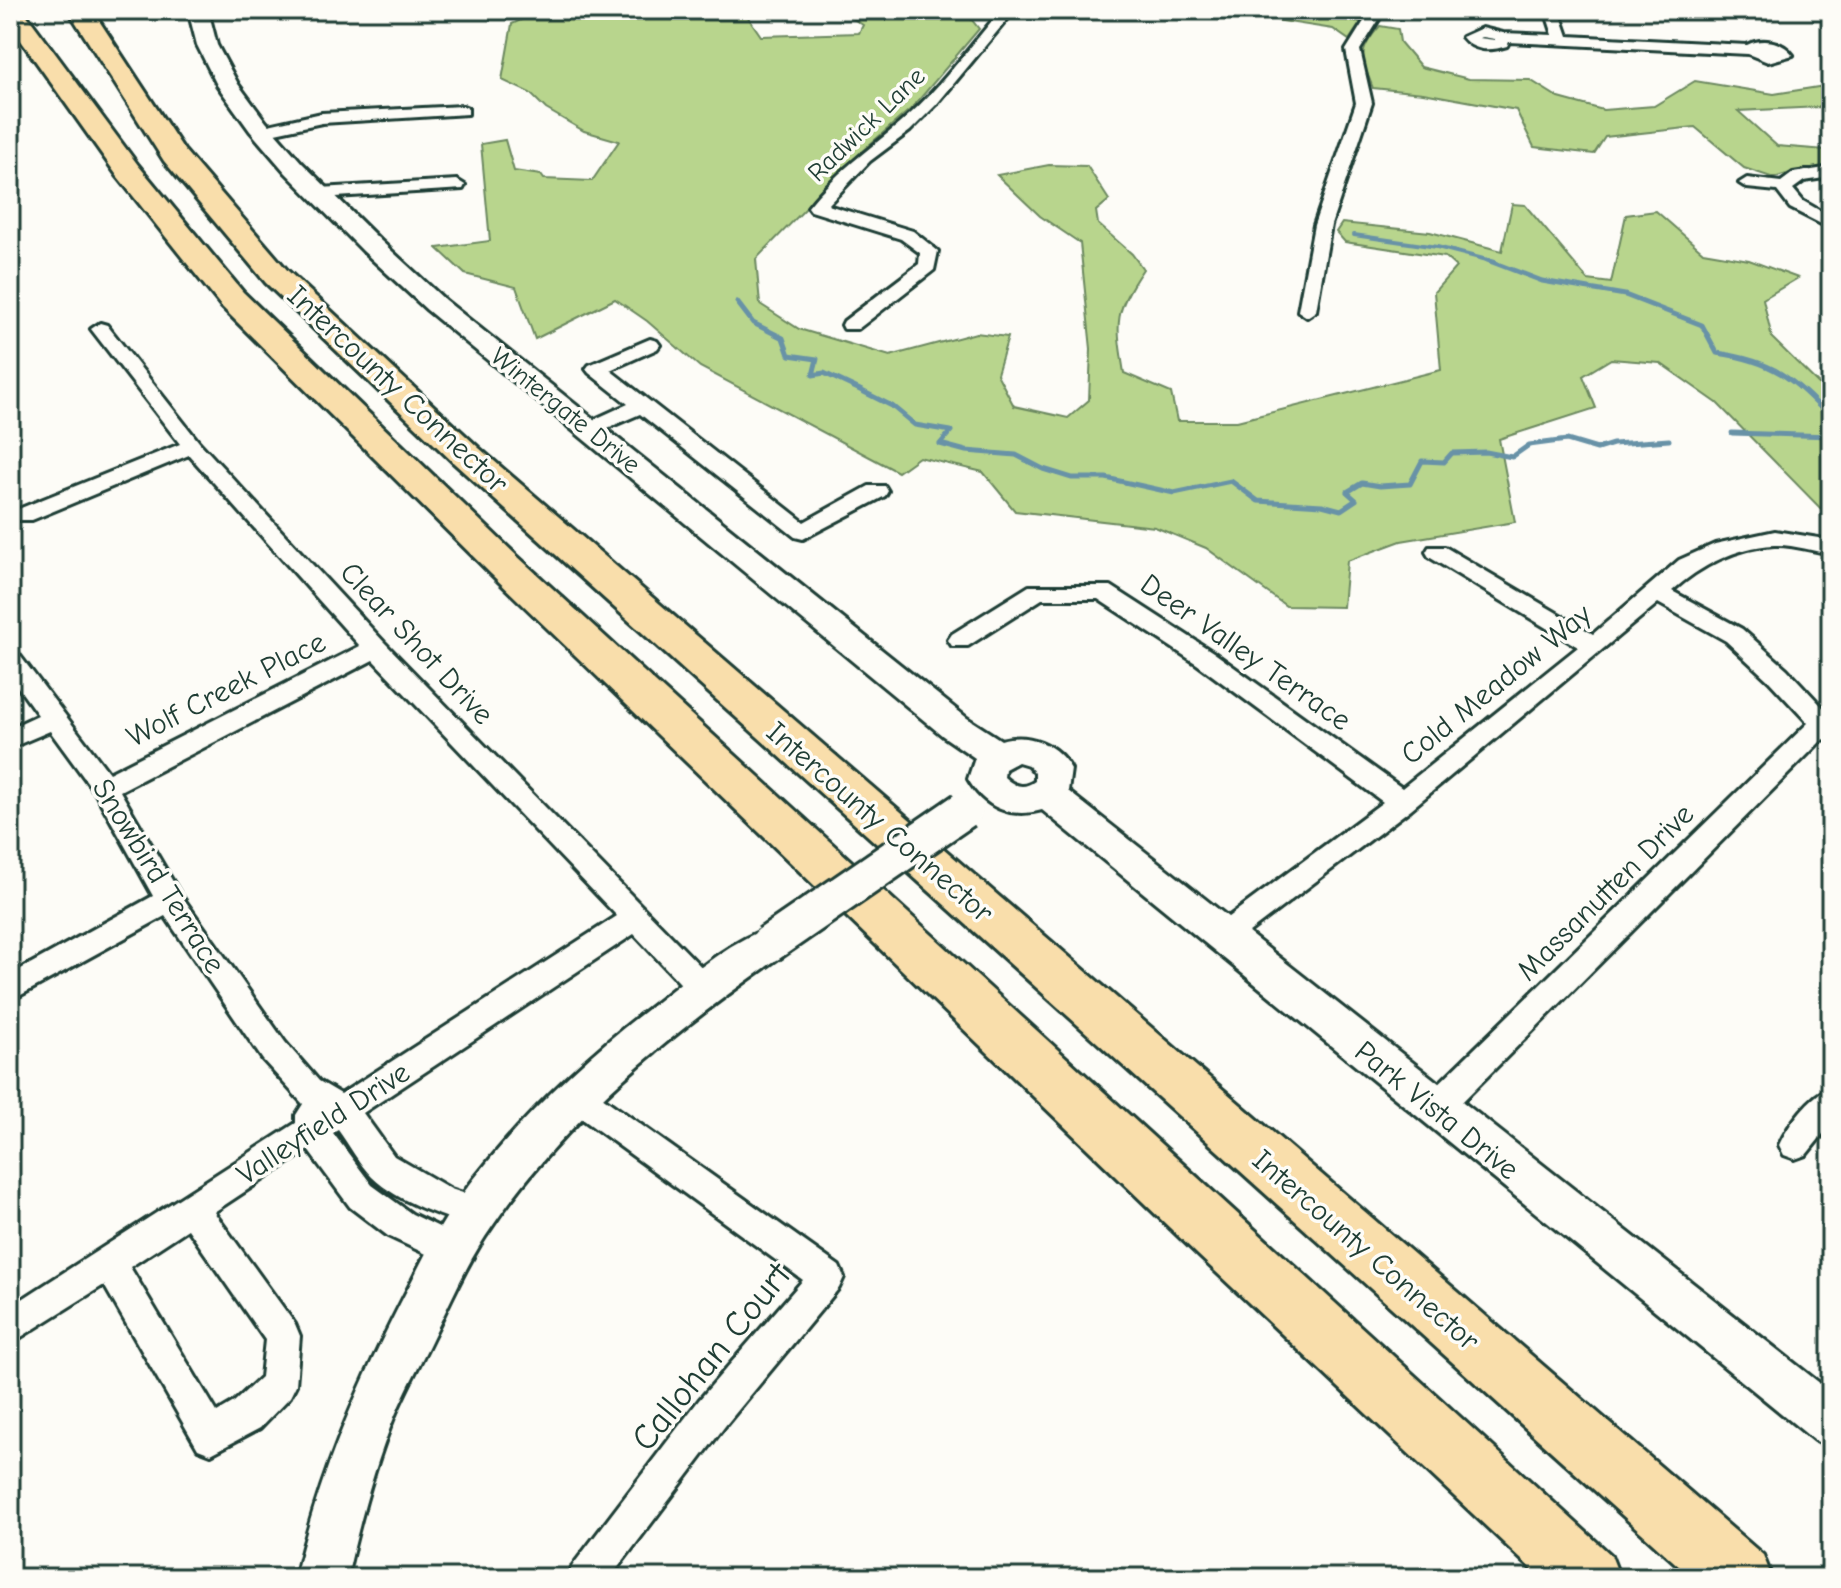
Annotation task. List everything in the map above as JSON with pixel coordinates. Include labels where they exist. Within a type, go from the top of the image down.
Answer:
[{"type":"highway","name":"Intercounty Connector","points":[[11,10],[128,171],[232,299],[504,565],[1217,1235],[1588,1578]]},
{"type":"highway","name":"Intercounty Connector","points":[[80,10],[174,155],[277,277],[299,298],[467,456],[1740,1578]]},
{"type":"street","name":"Wintergate Drive","points":[[198,10],[208,51],[221,76],[261,131],[436,305],[955,727],[984,785],[1007,800],[1033,800],[1046,793]]},
{"type":"street","name":"Radwick Lane","points":[[851,325],[928,266],[929,251],[907,235],[817,207],[864,158],[904,128],[931,102],[1008,10]]},
{"type":"street","points":[[1307,311],[1325,217],[1364,103],[1361,82],[1351,59],[1352,51],[1361,35],[1376,21],[1378,10]]},
{"type":"street","points":[[1552,10],[1562,40]]},
{"type":"street","points":[[1503,37],[1751,50]]},
{"type":"street","points":[[261,131],[322,118],[463,111]]},
{"type":"street","points":[[1831,172],[1799,177],[1784,187],[1784,194],[1791,200],[1831,224]]},
{"type":"street","points":[[1747,183],[1784,187]]},
{"type":"street","points":[[320,193],[457,185]]},
{"type":"street","name":"Clear Shot Drive","points":[[100,329],[192,446],[376,648],[703,988]]},
{"type":"street","points":[[650,345],[596,369],[803,532],[877,491]]},
{"type":"street","points":[[589,429],[640,406]]},
{"type":"street","points":[[24,515],[192,446]]},
{"type":"street","name":"Cold Meadow Way","points":[[1222,937],[1402,802],[1595,646],[1687,565],[1723,549],[1775,538],[1831,547]]},
{"type":"street","points":[[1437,552],[1595,646]]},
{"type":"street","name":"Deer Valley Terrace","points":[[960,640],[1037,591],[1103,591],[1205,658],[1402,802]]},
{"type":"street","points":[[1656,592],[1734,635],[1778,675],[1827,728]]},
{"type":"street","name":"Wolf Creek Place","points":[[105,787],[376,648]]},
{"type":"street","name":"Snowbird Terrace","points":[[10,659],[105,787],[169,900],[274,1051],[308,1091],[343,1111],[383,1166],[443,1201],[464,1231]]},
{"type":"street","points":[[10,739],[52,719]]},
{"type":"street","name":"Massanutten Drive","points":[[1435,1108],[1827,728]]},
{"type":"street","points":[[321,1578],[327,1550],[371,1415],[464,1231],[548,1125],[646,1034],[703,988],[769,944],[984,785],[1018,749],[1040,755],[1053,769],[1055,777],[1046,793]]},
{"type":"street","name":"Park Vista Drive","points":[[1046,793],[1831,1423]]},
{"type":"street","points":[[10,989],[169,900]]},
{"type":"street","name":"Valleyfield Drive","points":[[10,1327],[635,919]]},
{"type":"street","points":[[308,1091],[313,1131],[361,1196],[400,1225],[464,1231]]},
{"type":"street","name":"Callohan Court","points":[[577,1097],[827,1277],[712,1413],[586,1578]]},
{"type":"street","points":[[1795,1145],[1831,1101]]},
{"type":"street","points":[[108,1261],[211,1436],[247,1415],[278,1385],[283,1336],[192,1207]]},
{"type":"green space","points":[[573,10],[743,10],[761,36],[859,33],[863,25],[839,10],[964,10],[979,29],[913,107],[861,152],[756,259],[760,304],[799,329],[890,356],[976,333],[1008,337],[997,374],[1014,406],[1068,418],[1089,400],[1091,349],[1080,243],[1040,216],[997,175],[1049,165],[1087,166],[1109,200],[1096,211],[1098,224],[1132,254],[1143,269],[1126,297],[1119,319],[1124,373],[1171,393],[1177,421],[1237,421],[1441,370],[1434,292],[1456,267],[1445,257],[1345,242],[1336,232],[1342,223],[1430,232],[1502,251],[1512,204],[1525,205],[1588,280],[1611,283],[1626,215],[1656,211],[1703,252],[1749,260],[1798,278],[1763,299],[1772,338],[1831,396],[1831,519],[1717,403],[1660,363],[1611,359],[1583,376],[1596,408],[1499,439],[1515,522],[1401,541],[1347,561],[1343,607],[1286,606],[1206,548],[1155,527],[1015,511],[983,472],[919,457],[898,472],[700,367],[647,321],[615,299],[535,339],[516,287],[465,274],[437,248],[490,241],[481,144],[505,140],[514,171],[541,175],[544,179],[592,181],[619,141],[584,131],[546,109],[530,93],[502,80],[512,24],[536,13]]},
{"type":"green space","points":[[1211,10],[1295,10],[1303,15],[1361,22],[1349,40],[1333,29]]},
{"type":"green space","points":[[1380,26],[1398,29],[1400,42],[1421,67],[1469,79],[1530,80],[1559,98],[1603,110],[1654,106],[1695,81],[1774,94],[1831,85],[1831,119],[1820,107],[1738,111],[1777,146],[1826,150],[1831,154],[1831,166],[1774,178],[1744,168],[1695,127],[1605,137],[1594,154],[1534,147],[1516,110],[1423,93],[1373,88],[1363,56],[1368,42]]},
{"type":"waterway","points":[[1354,235],[1437,247],[1495,262]]},
{"type":"waterway","points":[[1487,260],[1542,281],[1625,295],[1702,325],[1717,353],[1753,361],[1781,374],[1831,418]]},
{"type":"waterway","points":[[737,302],[753,323],[783,338],[789,355],[817,359],[813,375],[824,373],[858,389],[892,406],[915,425],[951,431],[940,444],[966,451],[1016,455],[1043,469],[1072,478],[1106,478],[1174,493],[1231,481],[1258,501],[1322,505],[1341,510],[1356,500],[1347,492],[1362,483],[1380,486],[1410,484],[1422,461],[1444,462],[1452,453],[1486,452],[1512,457],[1529,445],[1567,440],[1597,449],[1613,444],[1669,440]]},
{"type":"waterway","points":[[1732,433],[1831,436]]}]
